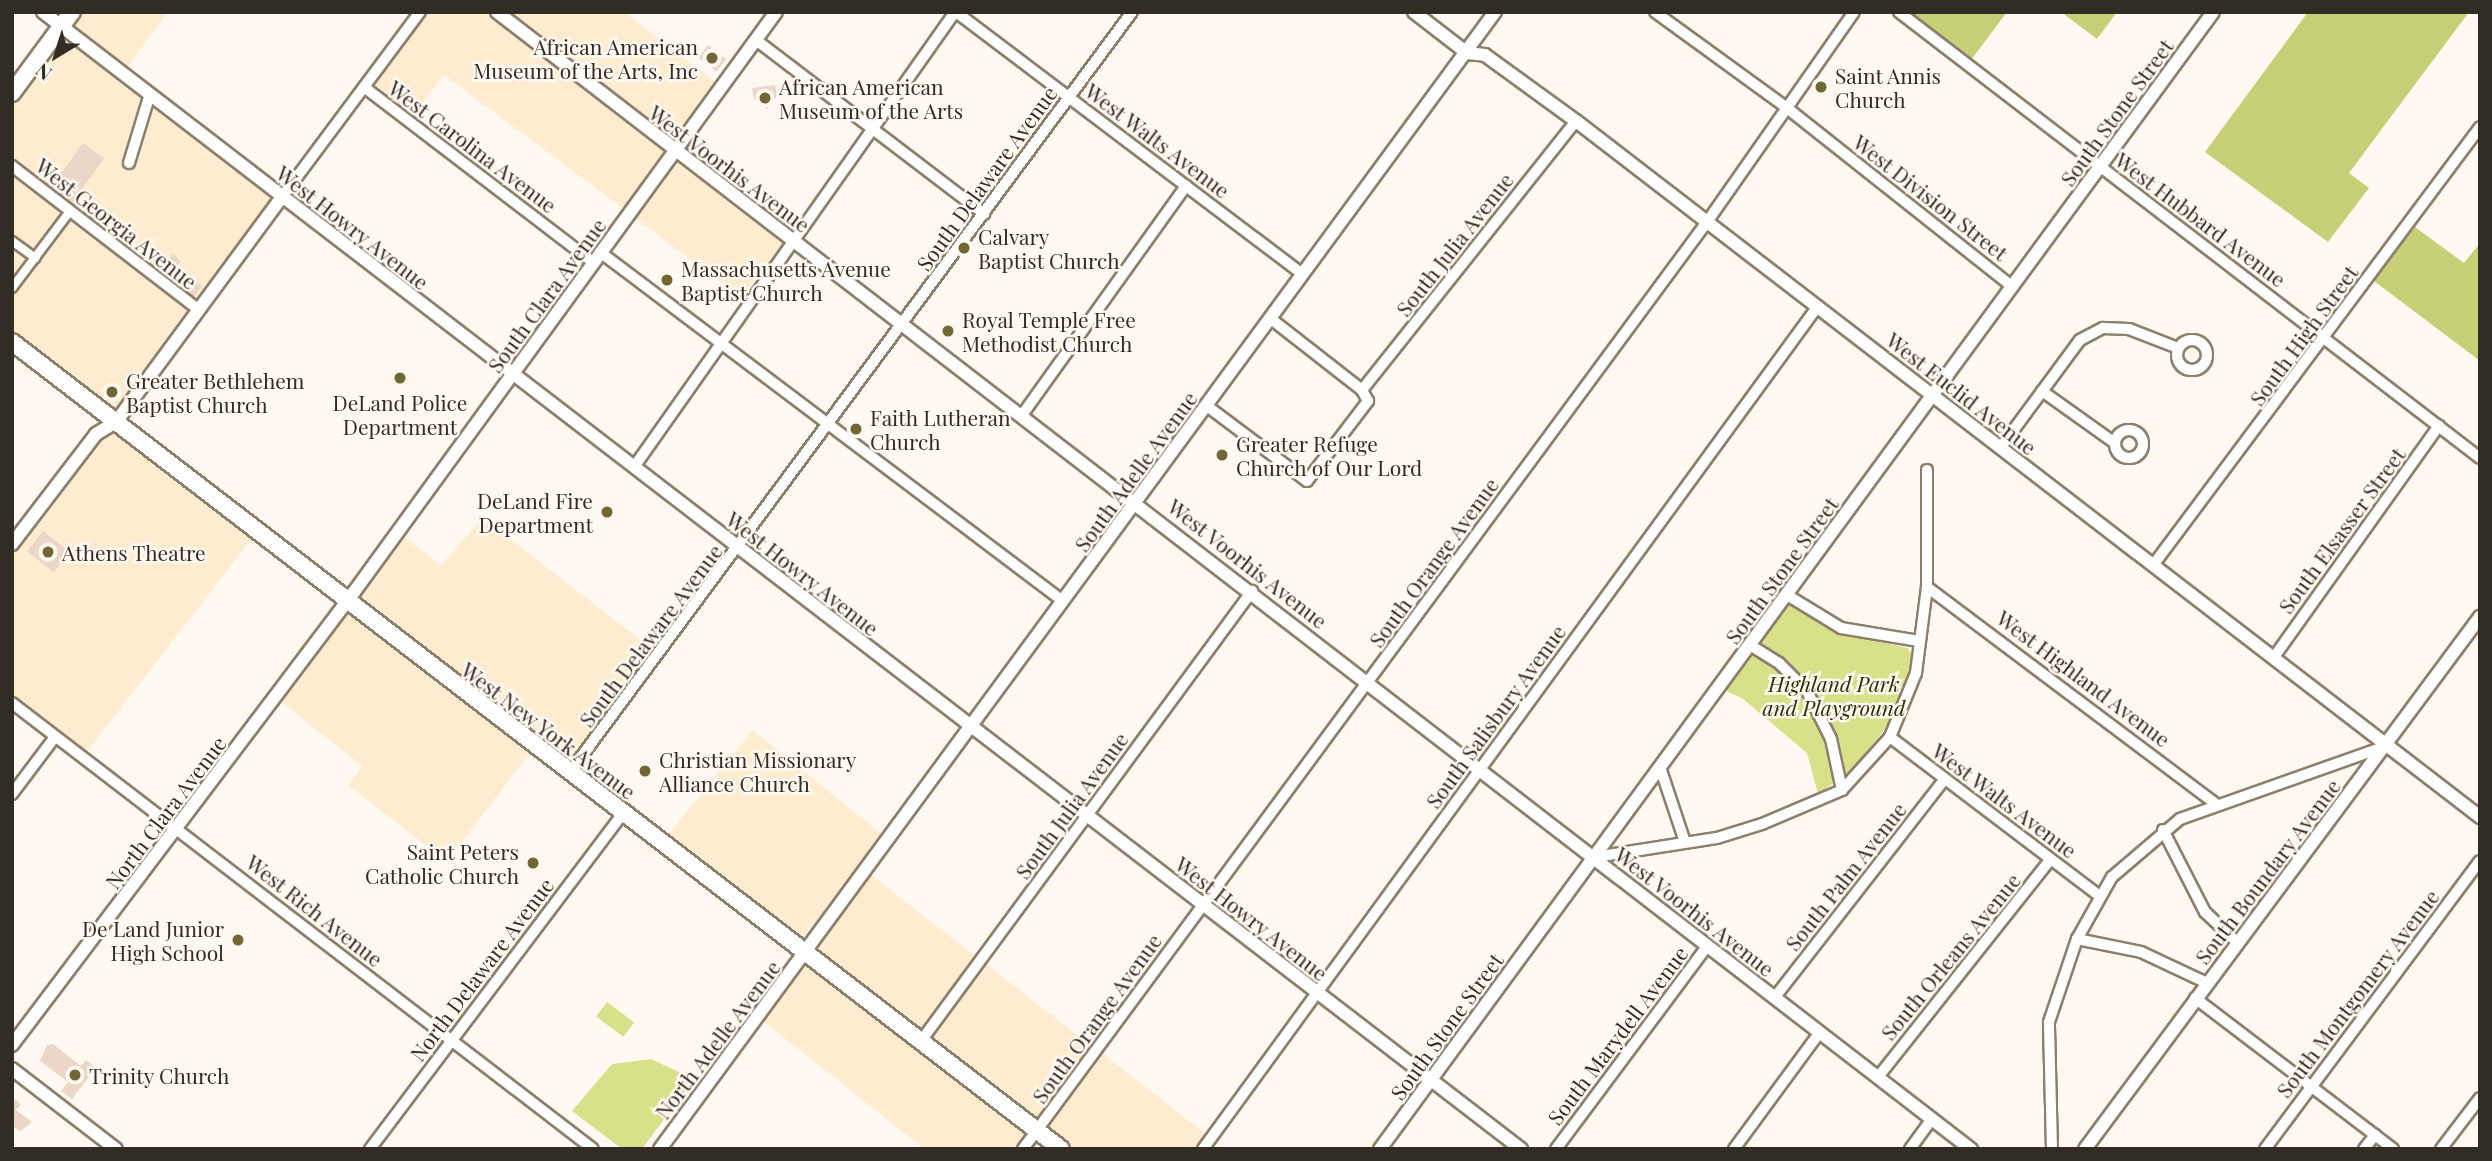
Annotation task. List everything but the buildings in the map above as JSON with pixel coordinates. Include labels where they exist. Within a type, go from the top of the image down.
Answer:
[{"type":"main road","points":[[12,93],[72,12]]},
{"type":"main road","name":"West New York Avenue","points":[[12,342],[1061,1149]]},
{"type":"street","name":"West Howry Avenue","points":[[43,12],[1521,1149]]},
{"type":"street","points":[[12,544],[17,527],[96,434],[116,422],[420,12]]},
{"type":"street","name":"West Voorhis Avenue","points":[[497,12],[1136,501],[1971,1149]]},
{"type":"street","name":"South Clara Avenue","points":[[347,601],[776,12]]},
{"type":"street","points":[[634,467],[791,239],[956,12]]},
{"type":"street","name":"West Walts Avenue","points":[[956,12],[1303,274]]},
{"type":"street","name":"South Delaware Avenue","points":[[570,772],[740,548],[1132,12]]},
{"type":"street","name":"West Euclid Avenue","points":[[1414,12],[1467,53],[1485,54],[1576,121],[2480,817]]},
{"type":"street","name":"South Adelle Avenue","points":[[806,953],[1495,12]]},
{"type":"street","name":"West Division Street","points":[[1655,12],[1787,108],[2014,286]]},
{"type":"street","name":"South Orange Avenue","points":[[1023,1149],[1707,222],[1854,12]]},
{"type":"street","name":"West Hubbard Avenue","points":[[1899,12],[2480,458]]},
{"type":"street","name":"South Stone Street","points":[[1380,1149],[2213,12]]},
{"type":"street","points":[[755,40],[984,214]]},
{"type":"street","name":"West Carolina Avenue","points":[[364,87],[597,257],[720,342],[1063,601]]},
{"type":"street","points":[[129,163],[150,94]]},
{"type":"street","name":"South Julia Avenue","points":[[1362,390],[1576,121]]},
{"type":"street","name":"South High Street","points":[[2154,564],[2480,127]]},
{"type":"street","name":"West Georgia Avenue","points":[[12,166],[199,310]]},
{"type":"street","points":[[1022,415],[1186,186]]},
{"type":"street","points":[[12,288],[70,211]]},
{"type":"street","points":[[12,241],[34,258]]},
{"type":"street","name":"South Salisbury Avenue","points":[[1203,1149],[1319,994],[1818,306]]},
{"type":"street","points":[[1207,406],[1307,481],[1368,401],[1362,390],[1270,318]]},
{"type":"street","points":[[2001,447],[2080,340],[2103,328],[2129,329],[2178,348]]},
{"type":"street","points":[[2042,391],[2115,443]]},
{"type":"street","name":"South Elsasser Street","points":[[2274,657],[2439,426]]},
{"type":"street","points":[[1595,857],[1685,842],[1762,824],[1842,790],[1890,737],[1916,673],[1927,587],[1927,470]]},
{"type":"street","name":"West Highland Avenue","points":[[1927,587],[2216,804]]},
{"type":"street","name":"South Julia Avenue","points":[[921,1041],[1252,591]]},
{"type":"street","points":[[1787,596],[1841,628],[1919,641]]},
{"type":"street","name":"North Clara Avenue","points":[[12,1045],[347,601]]},
{"type":"street","name":"South Boundary Avenue","points":[[2085,1149],[2480,617]]},
{"type":"street","points":[[1750,645],[1779,663],[1807,691],[1831,739],[1842,790]]},
{"type":"street","name":"West Rich Avenue","points":[[12,703],[593,1149]]},
{"type":"street","points":[[12,794],[55,737]]},
{"type":"street","name":"West Walts Avenue","points":[[1890,737],[2098,895]]},
{"type":"street","points":[[2052,1149],[2049,1022],[2077,939],[2098,895],[2112,877],[2163,830],[2216,804],[2386,746]]},
{"type":"street","points":[[1660,767],[1685,842]]},
{"type":"street","name":"South Palm Avenue","points":[[1775,997],[1945,779]]},
{"type":"street","name":"North Delaware Avenue","points":[[370,1149],[623,813]]},
{"type":"street","points":[[2163,830],[2205,912],[2237,942]]},
{"type":"street","name":"South Orleans Avenue","points":[[1878,1077],[2051,859]]},
{"type":"street","name":"South Montgomery Avenue","points":[[2265,1149],[2480,861]]},
{"type":"street","points":[[2077,939],[2141,952],[2207,983]]},
{"type":"street","name":"South Marydell Avenue","points":[[1556,1149],[1708,945]]},
{"type":"street","name":"North Adelle Avenue","points":[[660,1149],[806,953]]},
{"type":"street","points":[[2195,998],[2393,1149]]},
{"type":"street","points":[[1734,1149],[1820,1032]]},
{"type":"street","points":[[12,1069],[116,1149]]},
{"type":"street","points":[[2441,1149],[2480,1098]]},
{"type":"street","points":[[1910,1149],[1932,1119]]},
{"type":"street","points":[[2364,1149],[2375,1135]]},
{"type":"shaded area","points":[[78,12],[168,12],[126,69],[69,25]]},
{"type":"shaded area","points":[[426,12],[488,12],[667,152],[625,210],[444,75],[412,117],[371,85]]},
{"type":"shaded area","points":[[506,12],[624,12],[718,84],[674,143]]},
{"type":"shaded area","points":[[62,34],[143,96],[123,168],[133,168],[151,102],[275,198],[198,302],[12,159],[12,101]]},
{"type":"shaded area","points":[[675,158],[784,240],[741,298],[632,216]]},
{"type":"shaded area","points":[[12,173],[192,311],[116,415],[12,335]]},
{"type":"shaded area","points":[[115,428],[254,536],[86,753],[12,696],[12,553],[100,438]]},
{"type":"shaded area","points":[[483,518],[656,652],[570,765],[354,600],[401,535],[441,565]]},
{"type":"shaded area","points":[[347,609],[532,750],[447,862],[348,785],[362,766],[279,700]]},
{"type":"shaded area","points":[[753,730],[884,836],[797,944],[666,838]]},
{"type":"shaded area","points":[[870,874],[976,957],[917,1033],[811,950]]},
{"type":"shaded area","points":[[806,960],[1030,1131],[1017,1149],[924,1149],[762,1020]]},
{"type":"shaded area","points":[[985,963],[1092,1047],[1034,1122],[927,1038]]},
{"type":"shaded area","points":[[1101,1052],[1207,1135],[1197,1149],[1070,1149],[1044,1128]]},
{"type":"green space","points":[[1908,12],[2007,12],[1971,60]]},
{"type":"green space","points":[[2061,12],[2117,12],[2097,39]]},
{"type":"green space","points":[[2308,12],[2469,12],[2349,173],[2369,188],[2328,242],[2205,152]]},
{"type":"green space","points":[[2415,227],[2464,263],[2480,243],[2480,361],[2374,281]]},
{"type":"green space","name":"Highland Park and Playground","points":[[1787,604],[1840,633],[1908,648],[1912,656],[1912,672],[1891,721],[1854,769],[1818,794],[1807,753],[1743,699],[1722,689]]},
{"type":"green space","points":[[607,1002],[634,1022],[623,1037],[596,1016]]},
{"type":"green space","points":[[651,1059],[694,1079],[642,1149],[622,1149],[572,1111],[612,1064]]},
{"type":"place","name":"African American Museum of the Arts, Inc","points":[[712,58]]},
{"type":"place","name":"Saint Annis Church","points":[[1821,87]]},
{"type":"place","name":"African American Museum of the Arts","points":[[765,98]]},
{"type":"place","name":"Calvary Baptist Church","points":[[964,248]]},
{"type":"place","name":"Massachusetts Avenue Baptist Church","points":[[667,280]]},
{"type":"place","name":"Royal Temple Free Methodist Church","points":[[948,331]]},
{"type":"place","name":"DeLand Police Department","points":[[400,378]]},
{"type":"place","name":"Greater Bethlehem Baptist Church","points":[[112,392]]},
{"type":"place","name":"Faith Lutheran Church","points":[[856,429]]},
{"type":"place","name":"Greater Refuge Church of Our Lord","points":[[1222,455]]},
{"type":"place","name":"DeLand Fire Department","points":[[607,512]]},
{"type":"place","name":"Athens Theatre","points":[[48,552]]},
{"type":"place","name":"Christian Missionary Alliance Church","points":[[645,771]]},
{"type":"place","name":"Saint Peters Catholic Church","points":[[533,863]]},
{"type":"place","name":"De Land Junior High School","points":[[238,940]]},
{"type":"place","name":"Trinity Church","points":[[75,1075]]}]
